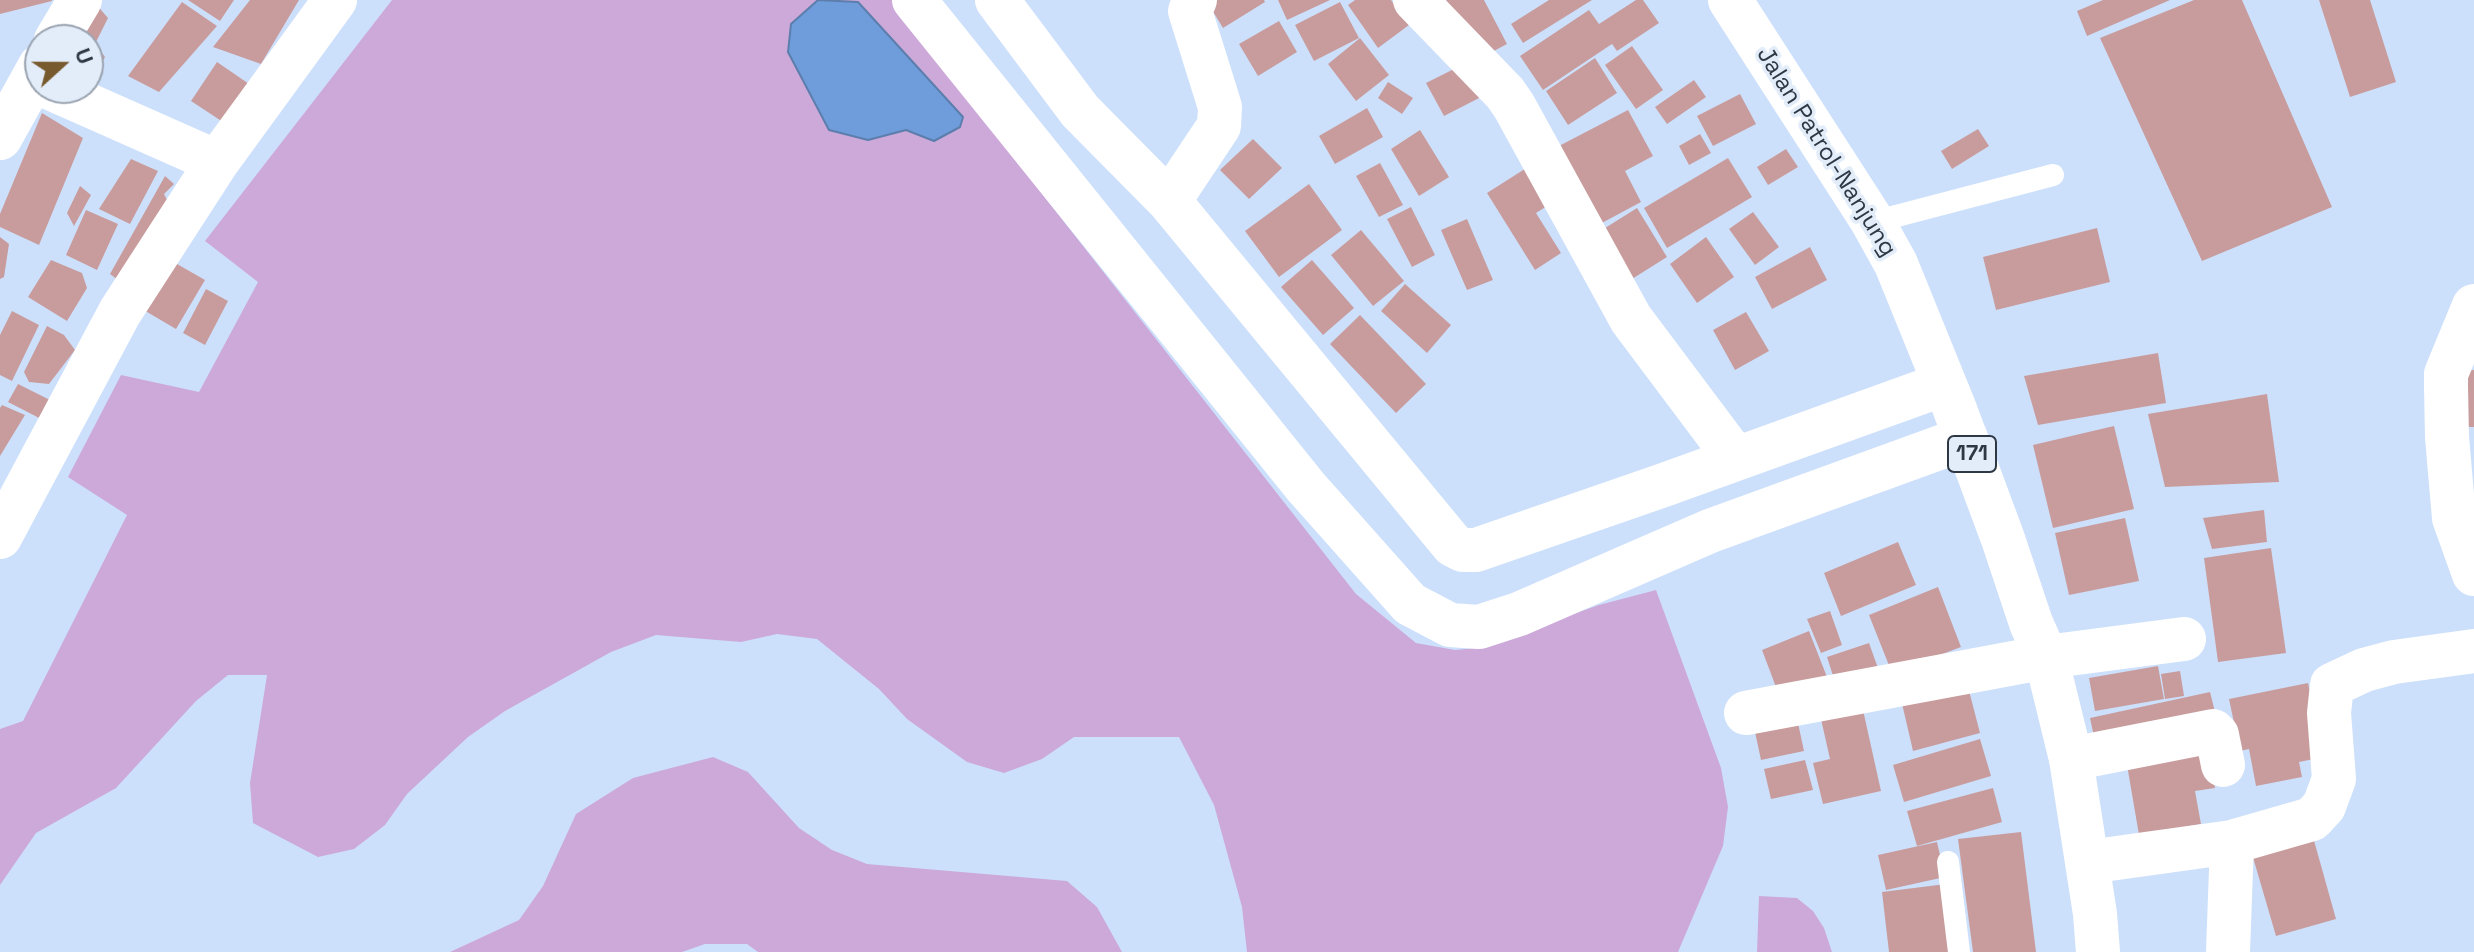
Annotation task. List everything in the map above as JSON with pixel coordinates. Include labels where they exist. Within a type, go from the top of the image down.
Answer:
[{"type":"street","points":[[66,24],[80,0]]},
{"type":"street","points":[[0,537],[120,312],[217,162],[335,0]]},
{"type":"street","points":[[914,0],[1306,487],[1410,604],[1450,625],[1479,627],[1519,614],[1710,531],[1966,438]]},
{"type":"street","points":[[997,0],[1080,111],[1169,201],[1453,545],[1463,550],[1476,550],[1944,384]]},
{"type":"street","points":[[1169,201],[1219,126],[1220,107],[1190,11],[1195,0]]},
{"type":"street","points":[[1415,0],[1505,93],[1631,319],[1736,459]]},
{"type":"street","name":"Jalan Patrol-Nanjung","points":[[1730,0],[1871,219],[1896,264],[1966,438],[2031,623],[2046,657],[2071,759],[2088,862],[2098,952]]},
{"type":"street","points":[[0,138],[24,92]]},
{"type":"street","points":[[92,104],[217,162]]},
{"type":"street","points":[[2474,306],[2446,374],[2446,386],[2454,518],[2474,574]]},
{"type":"street","points":[[1746,713],[2046,657],[2184,639]]},
{"type":"street","points":[[2088,862],[2232,842],[2312,819],[2324,806],[2334,779],[2329,713],[2332,685],[2364,670],[2394,662],[2474,651]]},
{"type":"street","points":[[2071,759],[2213,731],[2217,735],[2223,765]]},
{"type":"street","points":[[2228,952],[2232,842]]},
{"type":"lane","points":[[1871,219],[1885,219],[2053,175]]},
{"type":"lane","points":[[1948,862],[1959,952]]},
{"type":"shaded area","points":[[392,0],[818,0],[791,24],[868,140],[906,130],[934,141],[858,2],[825,0],[896,0],[1021,167],[1356,594],[1416,643],[1455,650],[1476,648],[1599,605],[1656,590],[1721,768],[1728,807],[1723,846],[1678,952],[1247,952],[1242,907],[1214,805],[1179,737],[1074,737],[1042,759],[1004,773],[967,762],[907,719],[879,689],[817,639],[777,634],[741,642],[656,635],[611,652],[505,711],[468,737],[407,794],[385,825],[354,849],[318,857],[253,823],[250,783],[267,675],[228,675],[196,701],[116,788],[36,833],[0,885],[0,729],[23,721],[127,515],[68,477],[121,375],[199,392],[258,282],[205,241]]},
{"type":"shaded area","points":[[713,757],[748,772],[799,828],[832,850],[867,864],[1067,881],[1097,907],[1122,952],[758,952],[747,944],[705,944],[682,952],[450,952],[519,920],[543,886],[576,814],[633,778]]},
{"type":"shaded area","points":[[1759,896],[1797,898],[1813,911],[1824,928],[1832,952],[1757,952]]},
{"type":"water","points":[[818,0],[858,2],[963,117],[960,127],[934,141],[906,130],[868,140],[829,130],[788,52],[791,24]]},
{"type":"building","points":[[0,0],[52,0],[52,1],[0,14]]},
{"type":"building","points":[[188,0],[234,0],[220,21]]},
{"type":"building","points":[[250,0],[299,0],[261,64],[213,47]]},
{"type":"building","points":[[1206,0],[1264,0],[1265,2],[1223,28]]},
{"type":"building","points":[[1278,0],[1330,0],[1287,20]]},
{"type":"building","points":[[1355,0],[1391,0],[1409,25],[1378,48],[1348,5]]},
{"type":"building","points":[[1446,0],[1484,0],[1507,44],[1477,60]]},
{"type":"building","points":[[1549,0],[1592,0],[1523,43],[1511,24]]},
{"type":"building","points":[[1636,0],[1643,0],[1659,23],[1617,51],[1612,44],[1543,90],[1520,56],[1589,10],[1599,24]]},
{"type":"building","points":[[2103,0],[2170,0],[2087,36],[2077,11]]},
{"type":"building","points":[[2194,0],[2242,0],[2332,207],[2202,261],[2100,38]]},
{"type":"building","points":[[2319,0],[2370,0],[2396,82],[2350,97]]},
{"type":"building","points":[[182,2],[217,26],[159,92],[128,76]]},
{"type":"building","points":[[1340,2],[1359,38],[1314,61],[1295,25]]},
{"type":"building","points":[[95,3],[108,18],[104,26],[83,24]]},
{"type":"building","points":[[1279,21],[1297,52],[1258,76],[1239,44]]},
{"type":"building","points":[[1360,38],[1389,75],[1356,101],[1328,64]]},
{"type":"building","points":[[1632,46],[1663,90],[1636,109],[1605,65]]},
{"type":"building","points":[[1595,58],[1617,93],[1568,125],[1546,91]]},
{"type":"building","points":[[217,62],[252,86],[226,124],[191,101]]},
{"type":"building","points":[[1468,62],[1485,95],[1444,116],[1426,83]]},
{"type":"building","points":[[1694,80],[1706,97],[1667,124],[1655,107]]},
{"type":"building","points":[[1388,82],[1413,98],[1402,114],[1378,98]]},
{"type":"building","points":[[1740,94],[1756,124],[1713,146],[1697,116]]},
{"type":"building","points":[[1367,108],[1383,137],[1335,164],[1319,136]]},
{"type":"building","points":[[1628,110],[1653,156],[1625,171],[1641,202],[1600,224],[1559,146]]},
{"type":"building","points":[[42,113],[83,138],[39,245],[0,227],[0,214]]},
{"type":"building","points":[[1978,129],[1989,146],[1952,169],[1941,151]]},
{"type":"building","points":[[1420,130],[1449,177],[1419,196],[1391,149]]},
{"type":"building","points":[[1700,134],[1711,153],[1689,165],[1679,146]]},
{"type":"building","points":[[1253,139],[1282,168],[1249,199],[1220,170]]},
{"type":"building","points":[[1786,149],[1798,167],[1768,185],[1757,167]]},
{"type":"building","points":[[1728,158],[1752,197],[1667,248],[1644,208]]},
{"type":"building","points":[[131,159],[158,171],[130,224],[99,209]]},
{"type":"building","points":[[1380,163],[1403,205],[1379,217],[1356,176]]},
{"type":"building","points":[[1531,165],[1555,201],[1536,213],[1561,253],[1535,270],[1487,193]]},
{"type":"building","points":[[165,176],[174,184],[164,194],[170,206],[125,285],[110,274]]},
{"type":"building","points":[[1309,184],[1342,230],[1279,277],[1245,231]]},
{"type":"building","points":[[80,186],[91,195],[74,226],[67,213]]},
{"type":"building","points":[[1411,207],[1435,255],[1412,267],[1387,219]]},
{"type":"building","points":[[1637,208],[1667,257],[1624,284],[1594,235]]},
{"type":"building","points":[[86,210],[118,224],[97,270],[66,255]]},
{"type":"building","points":[[1753,212],[1779,247],[1755,265],[1729,229]]},
{"type":"building","points":[[1467,219],[1493,280],[1467,290],[1441,230]]},
{"type":"building","points":[[2097,228],[2110,282],[1996,310],[1983,257]]},
{"type":"building","points":[[1361,230],[1404,281],[1373,306],[1331,255]]},
{"type":"building","points":[[0,237],[9,244],[4,277],[0,279]]},
{"type":"building","points":[[1706,237],[1734,277],[1697,303],[1670,264]]},
{"type":"building","points":[[1810,247],[1827,280],[1772,309],[1755,277]]},
{"type":"building","points":[[51,260],[82,273],[87,288],[67,321],[28,297]]},
{"type":"building","points":[[170,260],[205,280],[176,329],[142,309]]},
{"type":"building","points":[[1312,260],[1354,308],[1323,335],[1281,287]]},
{"type":"building","points":[[1405,284],[1451,325],[1427,353],[1381,311]]},
{"type":"building","points":[[206,289],[228,301],[205,345],[183,333]]},
{"type":"building","points":[[12,311],[39,325],[12,381],[0,375],[0,335]]},
{"type":"building","points":[[1746,312],[1769,351],[1735,370],[1713,330]]},
{"type":"building","points":[[1360,315],[1426,384],[1396,413],[1330,344]]},
{"type":"building","points":[[47,326],[64,335],[75,350],[49,384],[29,382],[24,372]]},
{"type":"building","points":[[2158,353],[2166,403],[2038,425],[2024,376]]},
{"type":"building","points":[[2474,370],[2474,427],[2460,427],[2456,371]]},
{"type":"building","points":[[18,384],[56,403],[45,421],[8,402]]},
{"type":"building","points":[[2267,394],[2279,482],[2165,487],[2148,414]]},
{"type":"building","points":[[2,405],[25,415],[0,456],[0,408]]},
{"type":"building","points":[[2114,426],[2134,509],[2053,528],[2033,445]]},
{"type":"building","points":[[2264,510],[2267,542],[2212,549],[2203,518]]},
{"type":"building","points":[[2125,518],[2139,581],[2069,595],[2055,533]]},
{"type":"building","points":[[1898,542],[1916,585],[1841,616],[1824,573]]},
{"type":"building","points":[[2271,548],[2286,653],[2218,662],[2204,558]]},
{"type":"building","points":[[1938,587],[1961,647],[1892,673],[1869,615]]},
{"type":"building","points":[[1830,611],[1842,645],[1821,653],[1807,619]]},
{"type":"building","points":[[1809,631],[1827,677],[1779,695],[1762,650]]},
{"type":"building","points":[[1869,643],[1879,671],[1836,685],[1827,657]]},
{"type":"building","points":[[2158,666],[2164,699],[2095,711],[2089,678]]},
{"type":"building","points":[[2180,671],[2184,696],[2165,699],[2161,674]]},
{"type":"building","points":[[1966,679],[1980,733],[1913,751],[1900,695]]},
{"type":"building","points":[[2308,683],[2324,757],[2299,762],[2302,777],[2256,786],[2249,749],[2240,751],[2229,699]]},
{"type":"building","points":[[2210,692],[2217,720],[2096,746],[2090,718]]},
{"type":"building","points":[[1863,710],[1881,791],[1823,804],[1813,763],[1830,759],[1821,719]]},
{"type":"building","points":[[1798,723],[1804,751],[1761,760],[1755,732]]},
{"type":"building","points":[[1980,739],[1991,776],[1904,802],[1893,765]]},
{"type":"building","points":[[2208,746],[2215,788],[2195,791],[2201,824],[2139,835],[2126,759]]},
{"type":"building","points":[[1805,760],[1813,790],[1771,799],[1764,769]]},
{"type":"building","points":[[1993,788],[2002,822],[1917,846],[1907,811]]},
{"type":"building","points":[[2021,832],[2036,952],[1973,952],[1958,839]]},
{"type":"building","points":[[2313,837],[2336,919],[2276,936],[2252,854]]},
{"type":"building","points":[[1937,842],[1945,877],[1886,890],[1878,855]]},
{"type":"building","points":[[1946,884],[1955,952],[1889,952],[1882,892]]}]
